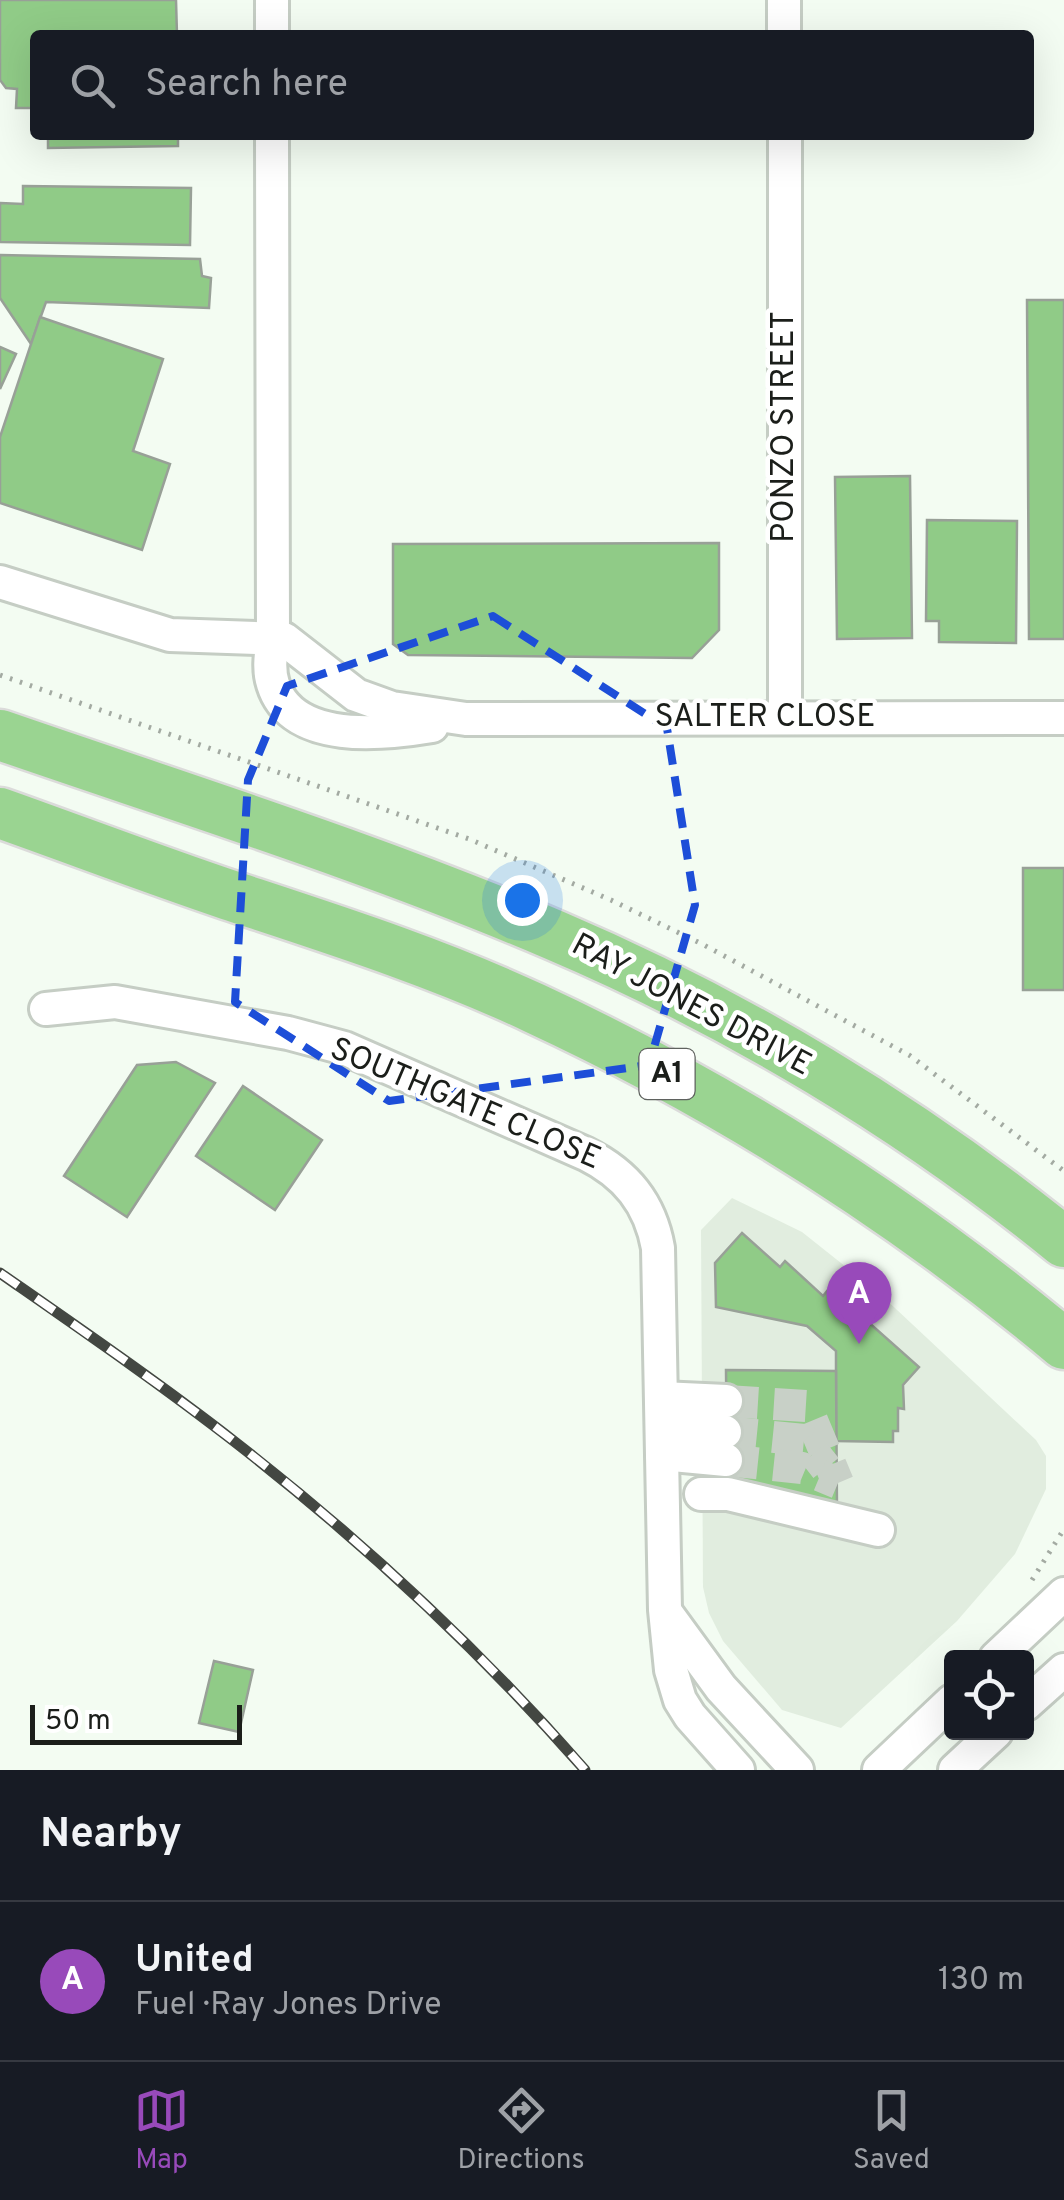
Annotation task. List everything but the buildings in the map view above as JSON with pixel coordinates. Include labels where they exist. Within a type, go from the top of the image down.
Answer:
[{"type":"highway","name":"RAY JONES DRIVE","points":[[0,735],[388,870],[540,929],[615,963],[754,1034],[857,1096],[1010,1198],[1064,1242]]},
{"type":"highway","name":"A1","points":[[0,813],[381,946],[532,1007],[672,1077],[860,1189],[960,1260],[1064,1344]]},
{"type":"street","points":[[272,0],[272,30]]},
{"type":"street","points":[[784,0],[784,30]]},
{"type":"street","name":"SALTER CLOSE","points":[[272,140],[273,687],[289,709],[313,724],[340,730],[410,729],[466,719]]},
{"type":"street","name":"PONZO STREET","points":[[785,140],[785,718]]},
{"type":"street","points":[[0,582],[170,635],[273,638]]},
{"type":"street","name":"SALTER CLOSE","points":[[273,638],[290,642],[356,695],[392,708],[466,719],[1064,718]]},
{"type":"street","name":"SOUTHGATE CLOSE","points":[[46,1009],[116,1002],[288,1033],[344,1048],[610,1165],[636,1193],[654,1228],[659,1278],[665,1610],[671,1670],[680,1700],[738,1770]]},
{"type":"street","points":[[662,1426],[726,1431],[662,1426]]},
{"type":"street","points":[[702,1494],[728,1494],[878,1530]]},
{"type":"street","points":[[1004,1650],[1064,1594]]},
{"type":"street","points":[[665,1610],[721,1688],[797,1770]]},
{"type":"street","points":[[1034,1697],[1064,1670]]},
{"type":"street","points":[[879,1770],[944,1708]]},
{"type":"street","points":[[955,1770],[987,1740]]},
{"type":"highlighted area","points":[[493,616],[667,728],[695,905],[649,1065],[389,1101],[235,1002],[248,780],[287,686]]},
{"type":"shaded area","points":[[732,1198],[802,1232],[880,1294],[1036,1440],[1046,1456],[1046,1489],[1015,1554],[957,1621],[841,1728],[782,1710],[723,1641],[709,1613],[703,1587],[701,1230]]},
{"type":"tunnel","points":[[726,1401],[806,1406],[838,1483]]},
{"type":"tunnel","points":[[725,1432],[804,1440],[826,1468]]},
{"type":"tunnel","points":[[726,1460],[802,1468],[838,1483]]},
{"type":"railway","points":[[0,1273],[206,1420],[328,1518],[461,1639],[585,1770]]},
{"type":"place","name":"United","points":[[859,1344]]}]
